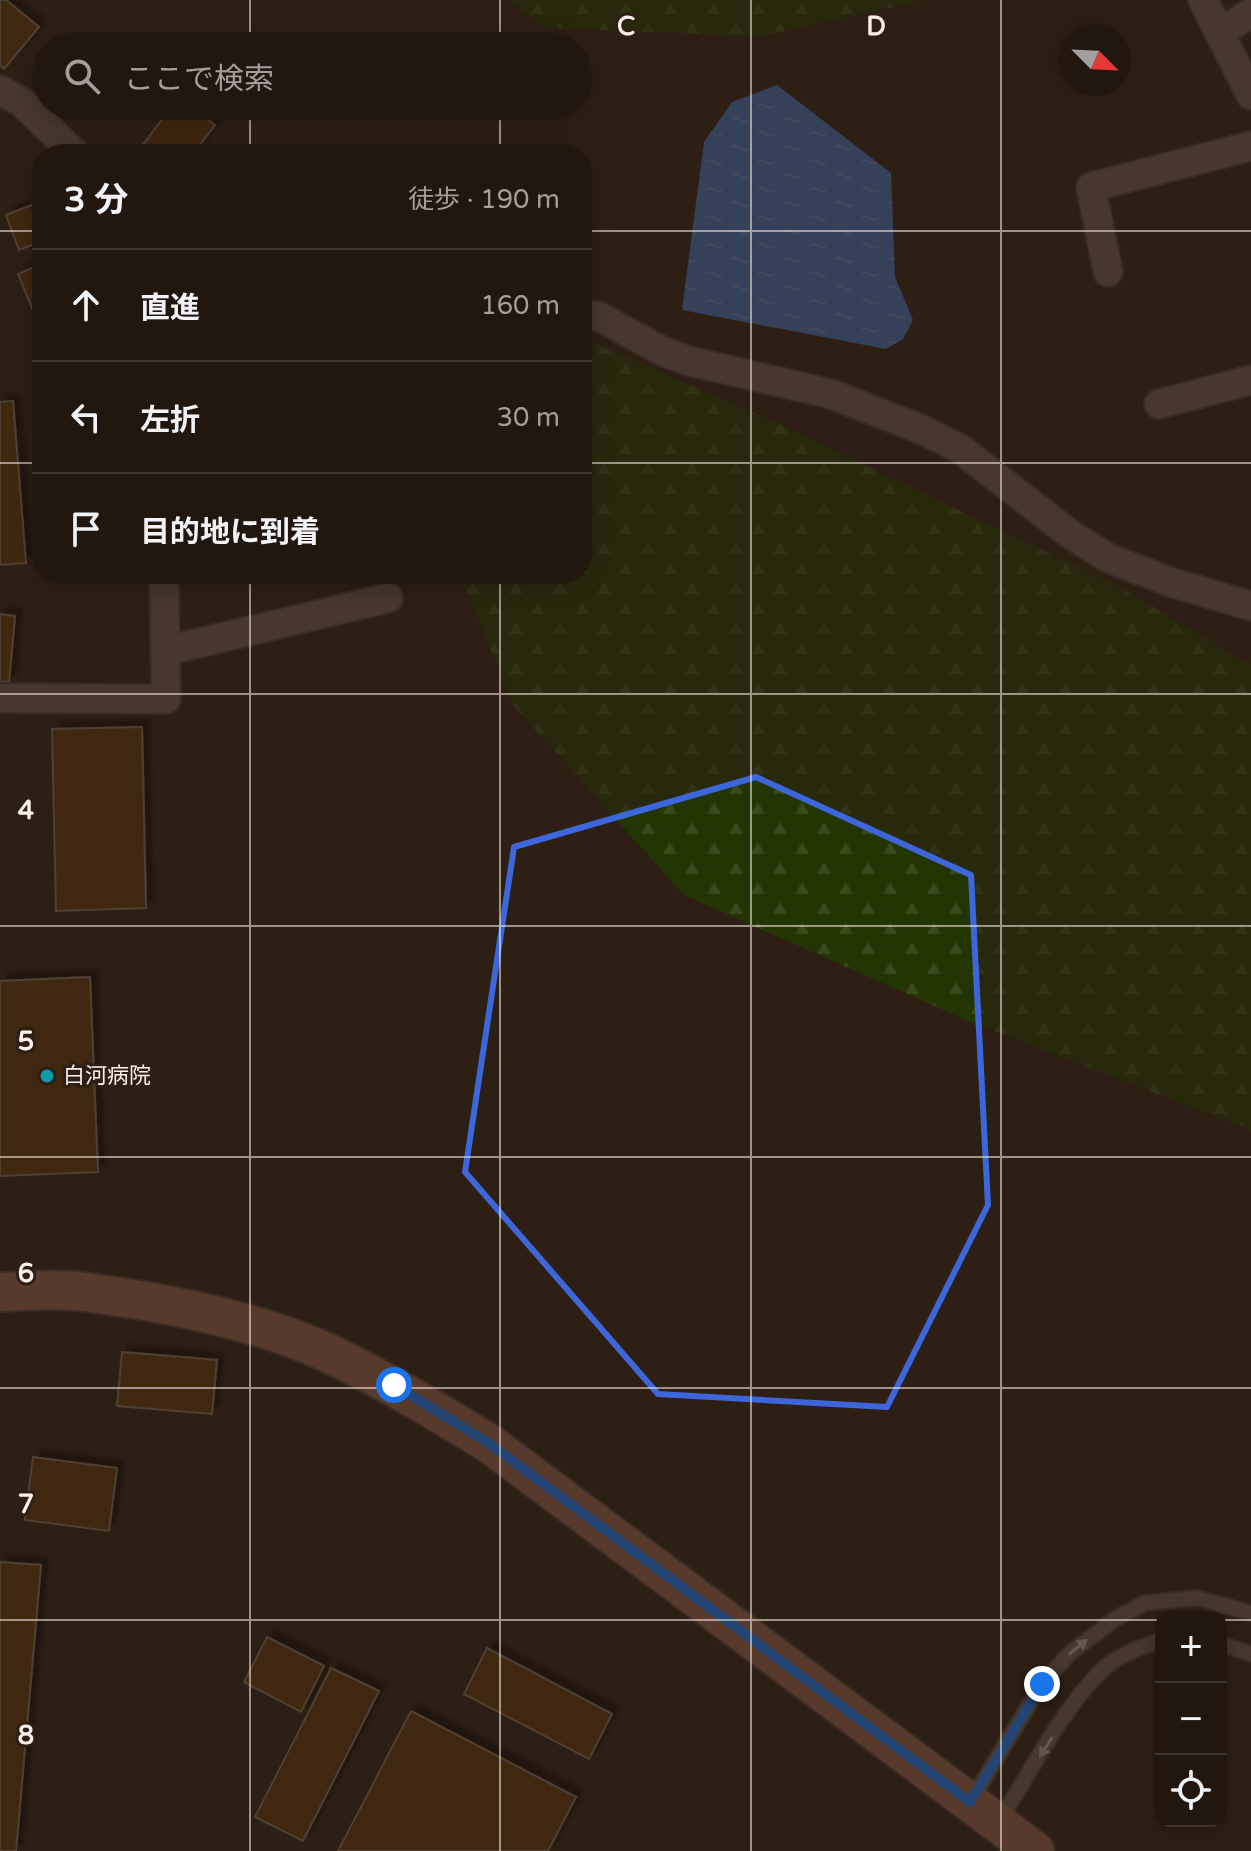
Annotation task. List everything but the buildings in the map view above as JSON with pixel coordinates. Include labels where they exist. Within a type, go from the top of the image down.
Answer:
[{"type":"street","points":[[1203,0],[1251,95]]},
{"type":"street","points":[[1221,32],[1251,13]]},
{"type":"street","points":[[0,90],[32,112]]},
{"type":"street","points":[[40,120],[65,144]]},
{"type":"street","points":[[1108,272],[1091,187],[1251,146]]},
{"type":"street","points":[[592,316],[689,361],[831,394],[925,431],[959,448],[1070,534],[1108,558],[1173,583],[1251,606]]},
{"type":"street","points":[[1159,404],[1251,380]]},
{"type":"street","points":[[0,698],[166,699],[164,584]]},
{"type":"street","points":[[165,651],[388,598]]},
{"type":"street","points":[[0,1292],[82,1291],[209,1315],[277,1333],[394,1385],[490,1444],[1035,1851]]},
{"type":"lane","points":[[984,1812],[1042,1684],[1069,1654],[1115,1619],[1145,1603],[1197,1598],[1251,1613]]},
{"type":"lane","points":[[984,1812],[1102,1670],[1138,1648],[1155,1642]]},
{"type":"lane","points":[[1227,1646],[1251,1654]]},
{"type":"highlighted area","points":[[756,777],[971,875],[988,1205],[887,1407],[658,1394],[465,1172],[514,847]]},
{"type":"green space","points":[[509,0],[924,0],[762,36],[545,28]]},
{"type":"green space","points":[[597,344],[764,417],[1118,586],[1251,663],[1251,1130],[966,1020],[684,895],[513,705],[464,584],[592,584],[592,345]]},
{"type":"water","points":[[777,85],[891,173],[895,277],[913,320],[903,339],[886,349],[682,310],[704,142],[732,102]]},
{"type":"place","name":"白河病院","points":[[47,1076]]},
{"type":"route","points":[[394,1385],[490,1444],[970,1802],[1042,1684]]}]
